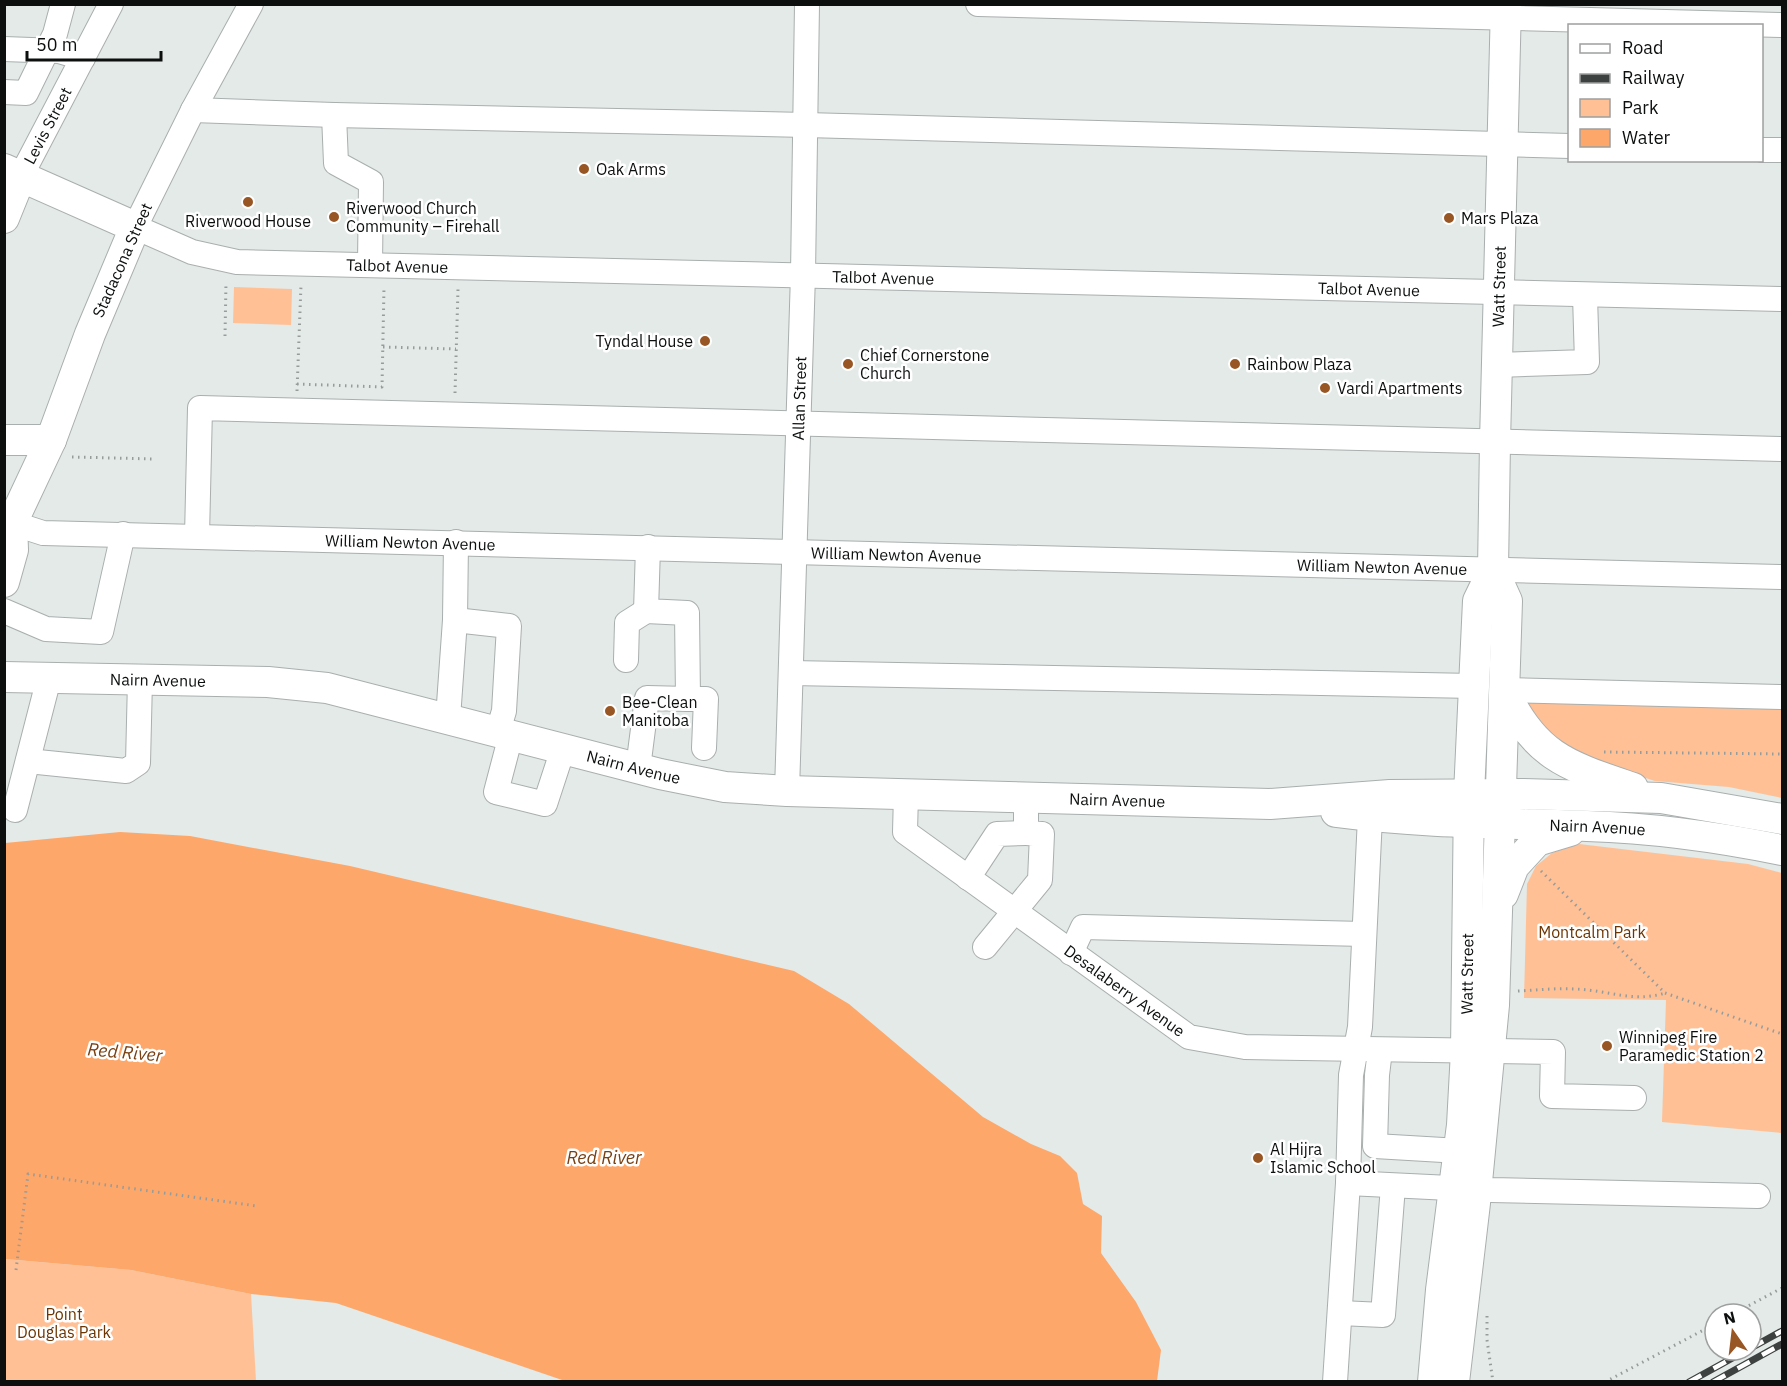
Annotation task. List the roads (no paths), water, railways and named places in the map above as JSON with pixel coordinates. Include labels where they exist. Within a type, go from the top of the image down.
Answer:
[{"type":"main road","name":"Watt Street","points":[[1454,1382],[1466,1189],[1478,1051],[1470,808],[1478,601],[1493,570],[1506,12]]},
{"type":"main road","name":"Levis Street","points":[[4,218],[13,172]]},
{"type":"main road","name":"Talbot Avenue","points":[[13,172],[135,227]]},
{"type":"main road","name":"Stadacona Street","points":[[4,582],[13,550],[8,528],[62,449],[90,334],[135,227]]},
{"type":"main road","points":[[4,440],[62,449]]},
{"type":"main road","name":"Watt Street","points":[[1478,1051],[1494,992],[1501,794],[1507,601],[1493,570]]},
{"type":"main road","points":[[4,656],[28,677]]},
{"type":"main road","name":"Nairn Avenue","points":[[28,677],[268,682],[327,688],[638,768],[725,786],[787,791],[1270,804],[1390,795],[1470,808],[1500,824],[1588,826],[1660,831],[1782,850]]},
{"type":"main road","points":[[1504,690],[1515,714],[1531,737],[1553,754],[1575,768],[1662,798]]},
{"type":"main road","name":"Nairn Avenue","points":[[1270,804],[1370,817],[1470,808],[1501,794],[1662,798],[1782,819]]},
{"type":"main road","points":[[1497,908],[1514,866],[1536,841],[1588,826]]},
{"type":"main road","name":"Watt Street","points":[[1433,1382],[1441,1290],[1466,1189]]},
{"type":"street","points":[[4,92],[26,93],[55,34],[63,4]]},
{"type":"street","name":"Levis Street","points":[[13,172],[83,58],[111,4]]},
{"type":"street","name":"Stadacona Street","points":[[135,227],[193,110],[251,4]]},
{"type":"street","name":"Allan Street","points":[[787,791],[803,274],[807,4]]},
{"type":"street","points":[[978,4],[1506,12],[1761,24]]},
{"type":"street","points":[[1763,24],[1782,25]]},
{"type":"street","points":[[4,49],[59,51],[83,58]]},
{"type":"street","points":[[193,110],[1568,146]]},
{"type":"street","points":[[334,115],[336,163],[371,182],[370,264]]},
{"type":"street","points":[[1763,150],[1782,150]]},
{"type":"street","name":"Talbot Avenue","points":[[135,227],[192,252],[237,262],[803,274],[1498,294],[1782,299]]},
{"type":"street","points":[[1497,365],[1587,362],[1585,296]]},
{"type":"street","points":[[197,536],[200,408],[1782,449]]},
{"type":"street","name":"William Newton Avenue","points":[[8,528],[43,533],[1782,577]]},
{"type":"street","points":[[4,611],[46,629],[101,633],[123,534]]},
{"type":"street","points":[[448,718],[455,620],[456,542]]},
{"type":"street","points":[[646,611],[648,547]]},
{"type":"street","points":[[626,660],[627,622],[646,611],[687,613],[688,699]]},
{"type":"street","points":[[455,620],[509,626],[504,711],[505,733],[496,792],[545,804],[563,748]]},
{"type":"street","points":[[791,673],[1474,686]]},
{"type":"street","points":[[15,810],[28,761],[28,677]]},
{"type":"street","points":[[28,761],[126,771],[138,763],[140,680]]},
{"type":"street","points":[[1504,690],[1782,697]]},
{"type":"street","points":[[638,768],[647,698],[706,699],[704,748]]},
{"type":"street","name":"Desalaberry Avenue","points":[[906,794],[905,832],[1189,1037],[1245,1047],[1553,1052],[1552,1096],[1634,1098]]},
{"type":"street","points":[[1026,798],[1026,833]]},
{"type":"street","points":[[1335,1382],[1348,1183],[1351,1075],[1360,1027],[1370,817]]},
{"type":"street","points":[[968,878],[997,834],[1042,834],[1040,880],[985,947]]},
{"type":"street","points":[[1071,953],[1083,927],[1364,934]]},
{"type":"street","points":[[1375,1146],[1380,1050]]},
{"type":"street","points":[[1349,1146],[1469,1152]]},
{"type":"street","points":[[1348,1183],[1466,1189],[1758,1196]]},
{"type":"street","points":[[1340,1312],[1383,1315],[1393,1186]]},
{"type":"water","name":"Red River","points":[[120,832],[190,836],[350,866],[794,971],[849,1004],[983,1117],[1031,1144],[1060,1156],[1077,1173],[1083,1204],[1102,1216],[1101,1253],[1136,1302],[1161,1350],[1157,1381],[565,1381],[336,1303],[251,1294],[131,1270],[5,1259],[5,843]]},
{"type":"railway","points":[[1763,1341],[1782,1331]]},
{"type":"railway","points":[[1713,1382],[1782,1344]]},
{"type":"railway","points":[[1689,1382],[1725,1362]]},
{"type":"place","name":"Oak Arms","points":[[584,169]]},
{"type":"place","name":"Riverwood House","points":[[248,202]]},
{"type":"place","name":"Riverwood Church Community – Firehall","points":[[334,217]]},
{"type":"place","name":"Mars Plaza","points":[[1449,218]]},
{"type":"place","name":"Tyndal House","points":[[705,341]]},
{"type":"place","name":"Chief Cornerstone Church","points":[[848,364]]},
{"type":"place","name":"Rainbow Plaza","points":[[1235,364]]},
{"type":"place","name":"Vardi Apartments","points":[[1325,388]]},
{"type":"place","name":"Bee-Clean Manitoba","points":[[610,711]]},
{"type":"place","name":"Winnipeg Fire Paramedic Station 2","points":[[1607,1046]]},
{"type":"place","name":"Al Hijra Islamic School","points":[[1258,1158]]},
{"type":"park label","name":"Montcalm Park","points":[[1592,932]]},
{"type":"park label","name":"Point Douglas Park","points":[[64,1323]]}]
